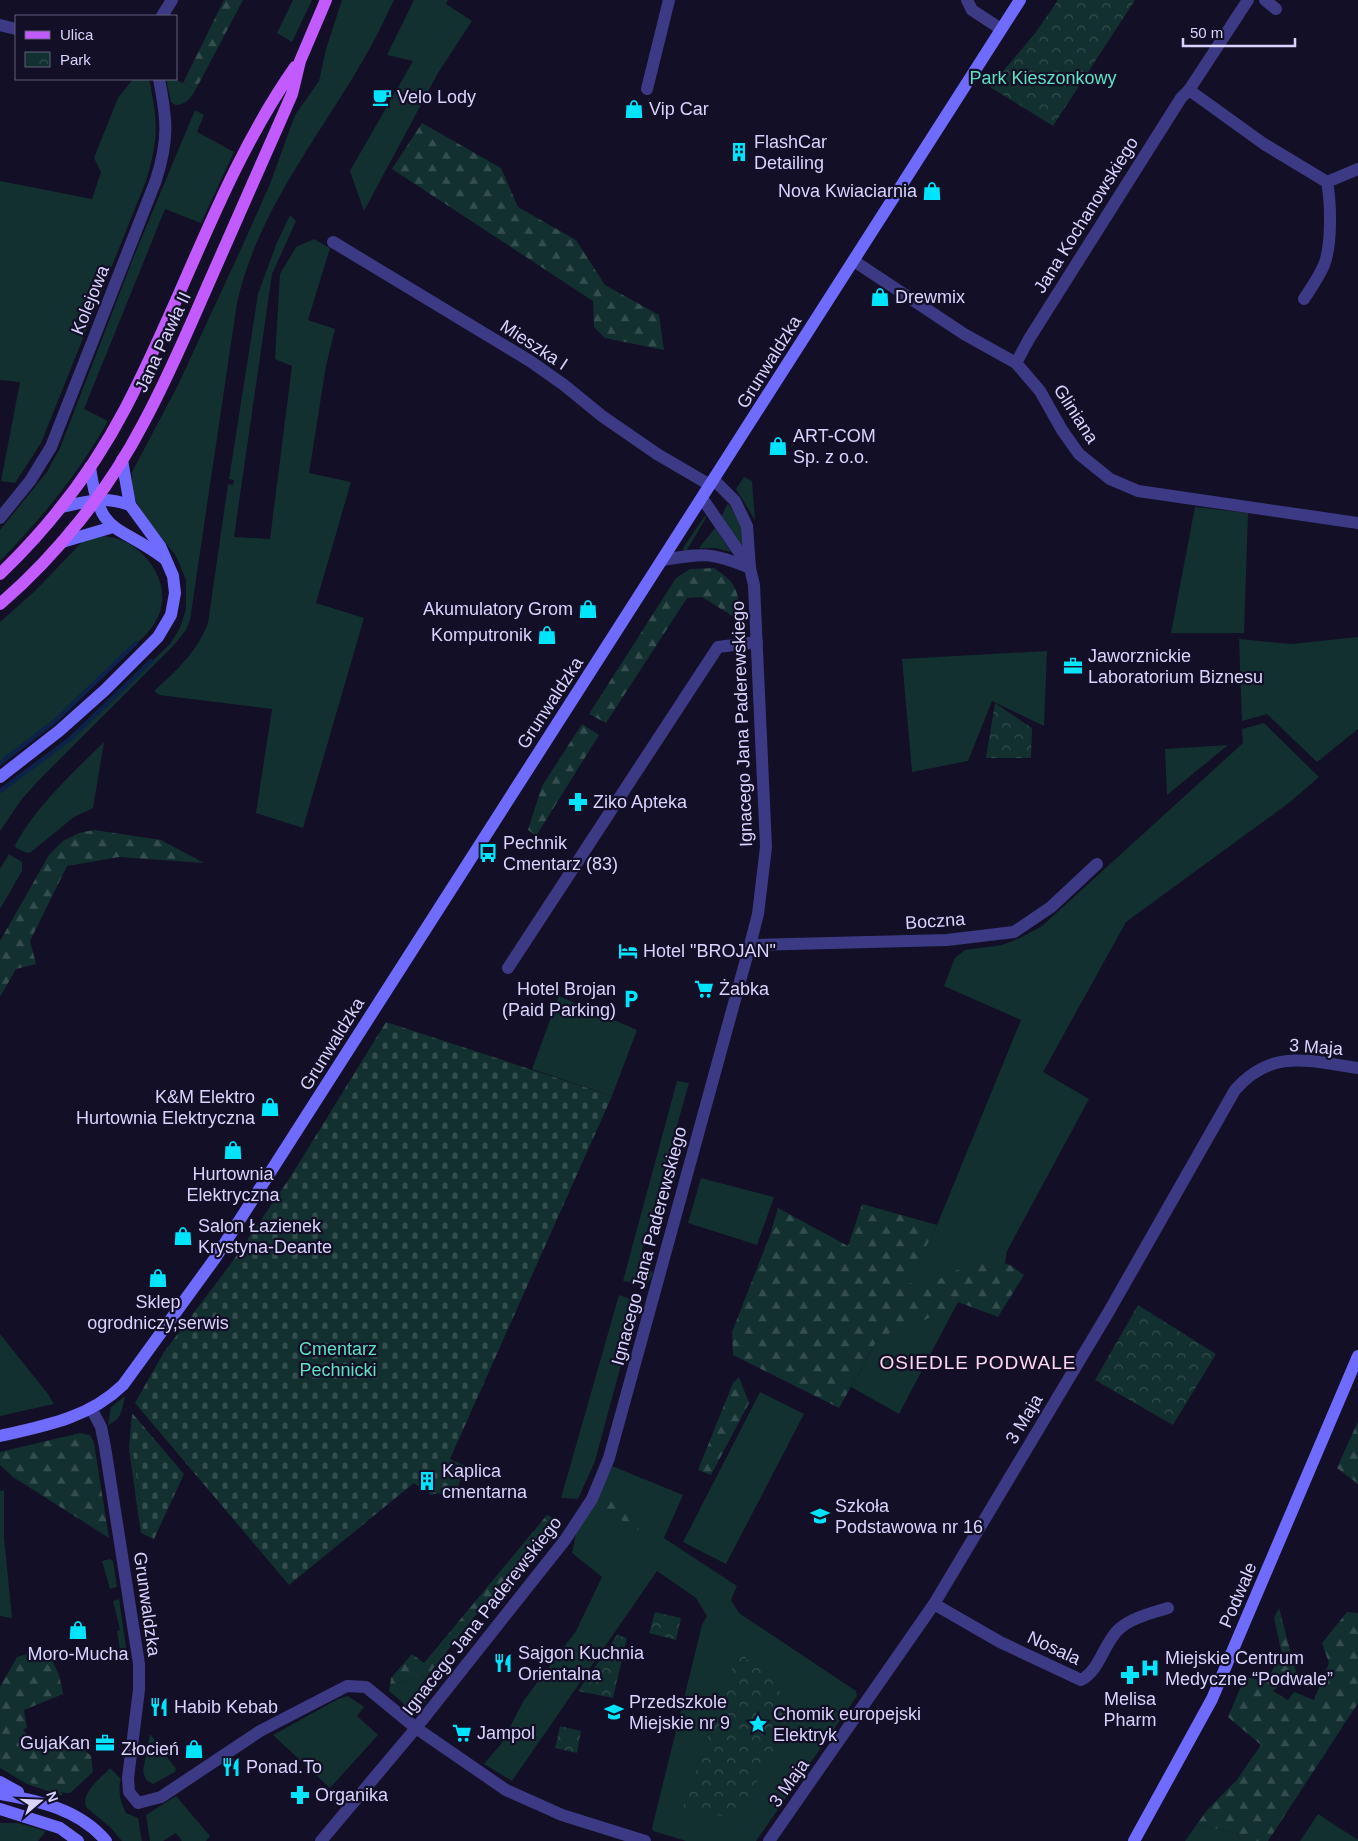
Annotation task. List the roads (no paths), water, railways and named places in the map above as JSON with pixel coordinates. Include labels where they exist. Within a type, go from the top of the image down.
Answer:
[{"type":"main road","name":"Jana Pawła II","points":[[0,604],[62,542],[95,499],[122,460],[155,402],[292,94],[300,61],[326,0]]},
{"type":"main road","name":"Jana Pawła II","points":[[0,574],[62,507],[116,426],[140,380],[241,160],[280,88],[300,61]]},
{"type":"street","points":[[163,15],[172,0]]},
{"type":"street","points":[[647,89],[669,0]]},
{"type":"street","points":[[966,0],[972,10],[1001,30]]},
{"type":"street","name":"Grunwaldzka","points":[[0,1436],[69,1419],[92,1410],[123,1385],[216,1257],[1020,0]]},
{"type":"street","name":"Jana Kochanowskiego","points":[[1016,363],[1107,214],[1181,98],[1189,90],[1248,0]]},
{"type":"street","points":[[1265,0],[1276,9]]},
{"type":"street","points":[[0,25],[15,30]]},
{"type":"street","name":"Kolejowa","points":[[0,518],[30,481],[50,447],[156,180],[167,136],[166,116],[159,80]]},
{"type":"street","points":[[1189,90],[1264,144],[1327,182]]},
{"type":"street","points":[[1327,182],[1358,169]]},
{"type":"street","points":[[1304,299],[1324,264],[1327,252],[1329,209],[1327,182]]},
{"type":"street","name":"Mieszka I","points":[[333,242],[530,361],[564,384],[602,416],[657,454],[712,483]]},
{"type":"street","name":"Gliniana","points":[[854,261],[964,334],[1016,363],[1040,391],[1071,445],[1096,469],[1123,486],[1147,493],[1358,523]]},
{"type":"street","points":[[0,778],[85,708],[163,630],[171,615],[175,592],[173,576],[153,534],[130,505],[122,460]]},
{"type":"street","points":[[90,467],[95,499],[102,515],[113,527],[144,543],[166,559]]},
{"type":"street","name":"Ignacego Jana Paderewskiego","points":[[321,1841],[416,1728],[565,1540],[592,1498],[609,1458],[758,914],[766,846],[754,585],[750,568],[747,526],[735,501],[712,483]]},
{"type":"street","name":"Ignacego Jana Paderewskiego","points":[[702,498],[734,548],[750,568]]},
{"type":"street","points":[[62,507],[95,499],[107,499],[130,505]]},
{"type":"street","points":[[62,542],[113,527]]},
{"type":"street","points":[[663,560],[705,554],[719,556],[750,568]]},
{"type":"street","points":[[508,968],[718,647],[757,642]]},
{"type":"street","name":"Boczna","points":[[750,945],[947,940],[1014,932],[1050,907],[1097,864]]},
{"type":"street","name":"3 Maja","points":[[769,1841],[934,1604],[1108,1313],[1235,1090],[1252,1073],[1272,1063],[1310,1062],[1358,1068]]},
{"type":"street","name":"Podwale","points":[[1134,1841],[1212,1699],[1358,1356]]},
{"type":"street","name":"Grunwaldzka","points":[[92,1410],[101,1427],[106,1447],[139,1664],[139,1690],[128,1778],[129,1792],[138,1803],[161,1797],[260,1731],[347,1686],[366,1687],[416,1728]]},
{"type":"street","name":"Nosala","points":[[934,1604],[1000,1642],[1081,1680],[1091,1675],[1119,1629],[1128,1622],[1168,1608]]},
{"type":"street","points":[[416,1728],[477,1772],[523,1799],[562,1816],[645,1841]]},
{"type":"street","points":[[0,1782],[34,1800]]},
{"type":"street","points":[[0,1794],[54,1805],[85,1822],[106,1841]]},
{"type":"street","points":[[0,1808],[60,1828],[78,1841]]},
{"type":"street","points":[[0,1817],[20,1815]]},
{"type":"waterway","points":[[0,763],[55,721],[136,643]]},
{"type":"waterway","points":[[0,791],[70,739],[151,661]]},
{"type":"place","name":"Velo Lody","points":[[382,97]]},
{"type":"place","name":"Vip Car","points":[[634,109]]},
{"type":"place","name":"FlashCar Detailing","points":[[739,152]]},
{"type":"place","name":"Nova Kwiaciarnia","points":[[932,191]]},
{"type":"place","name":"Drewmix","points":[[880,297]]},
{"type":"place","name":"ART-COM Sp. z o.o.","points":[[778,446]]},
{"type":"place","name":"Akumulatory Grom","points":[[588,609]]},
{"type":"place","name":"Komputronik","points":[[547,635]]},
{"type":"place","name":"Jaworznickie Laboratorium Biznesu","points":[[1073,666]]},
{"type":"place","name":"Ziko Apteka","points":[[578,802]]},
{"type":"place","name":"Pechnik Cmentarz (83)","points":[[488,853]]},
{"type":"place","name":"Hotel \"BROJAN\"","points":[[628,951]]},
{"type":"place","name":"Żabka","points":[[704,989]]},
{"type":"place","name":"Hotel Brojan (Paid Parking)","points":[[631,999]]},
{"type":"place","name":"K&M Elektro Hurtownia Elektryczna","points":[[270,1107]]},
{"type":"place","name":"Hurtownia Elektryczna","points":[[233,1150]]},
{"type":"place","name":"Salon Łazienek Krystyna-Deante","points":[[183,1236]]},
{"type":"place","name":"Sklep ogrodniczy,serwis","points":[[158,1278]]},
{"type":"place","name":"Kaplica cmentarna","points":[[427,1481]]},
{"type":"place","name":"Szkoła Podstawowa nr 16","points":[[820,1516]]},
{"type":"place","name":"Moro-Mucha","points":[[78,1630]]},
{"type":"place","name":"Sajgon Kuchnia Orientalna","points":[[503,1663]]},
{"type":"place","name":"Miejskie Centrum Medyczne “Podwale”","points":[[1150,1668]]},
{"type":"place","name":"Melisa Pharm","points":[[1130,1675]]},
{"type":"place","name":"Habib Kebab","points":[[159,1707]]},
{"type":"place","name":"Przedszkole Miejskie nr 9","points":[[614,1712]]},
{"type":"place","name":"Chomik europejski Elektryk","points":[[758,1724]]},
{"type":"place","name":"Jampol","points":[[462,1733]]},
{"type":"place","name":"GujaKan","points":[[105,1743]]},
{"type":"place","name":"Złocień","points":[[194,1749]]},
{"type":"place","name":"Ponad.To","points":[[231,1767]]},
{"type":"place","name":"Organika","points":[[300,1795]]},
{"type":"district","name":"OSIEDLE PODWALE","points":[[978,1362]]},
{"type":"park label","name":"Park Kieszonkowy","points":[[1043,78]]},
{"type":"park label","name":"Cmentarz Pechnicki","points":[[338,1359]]}]
